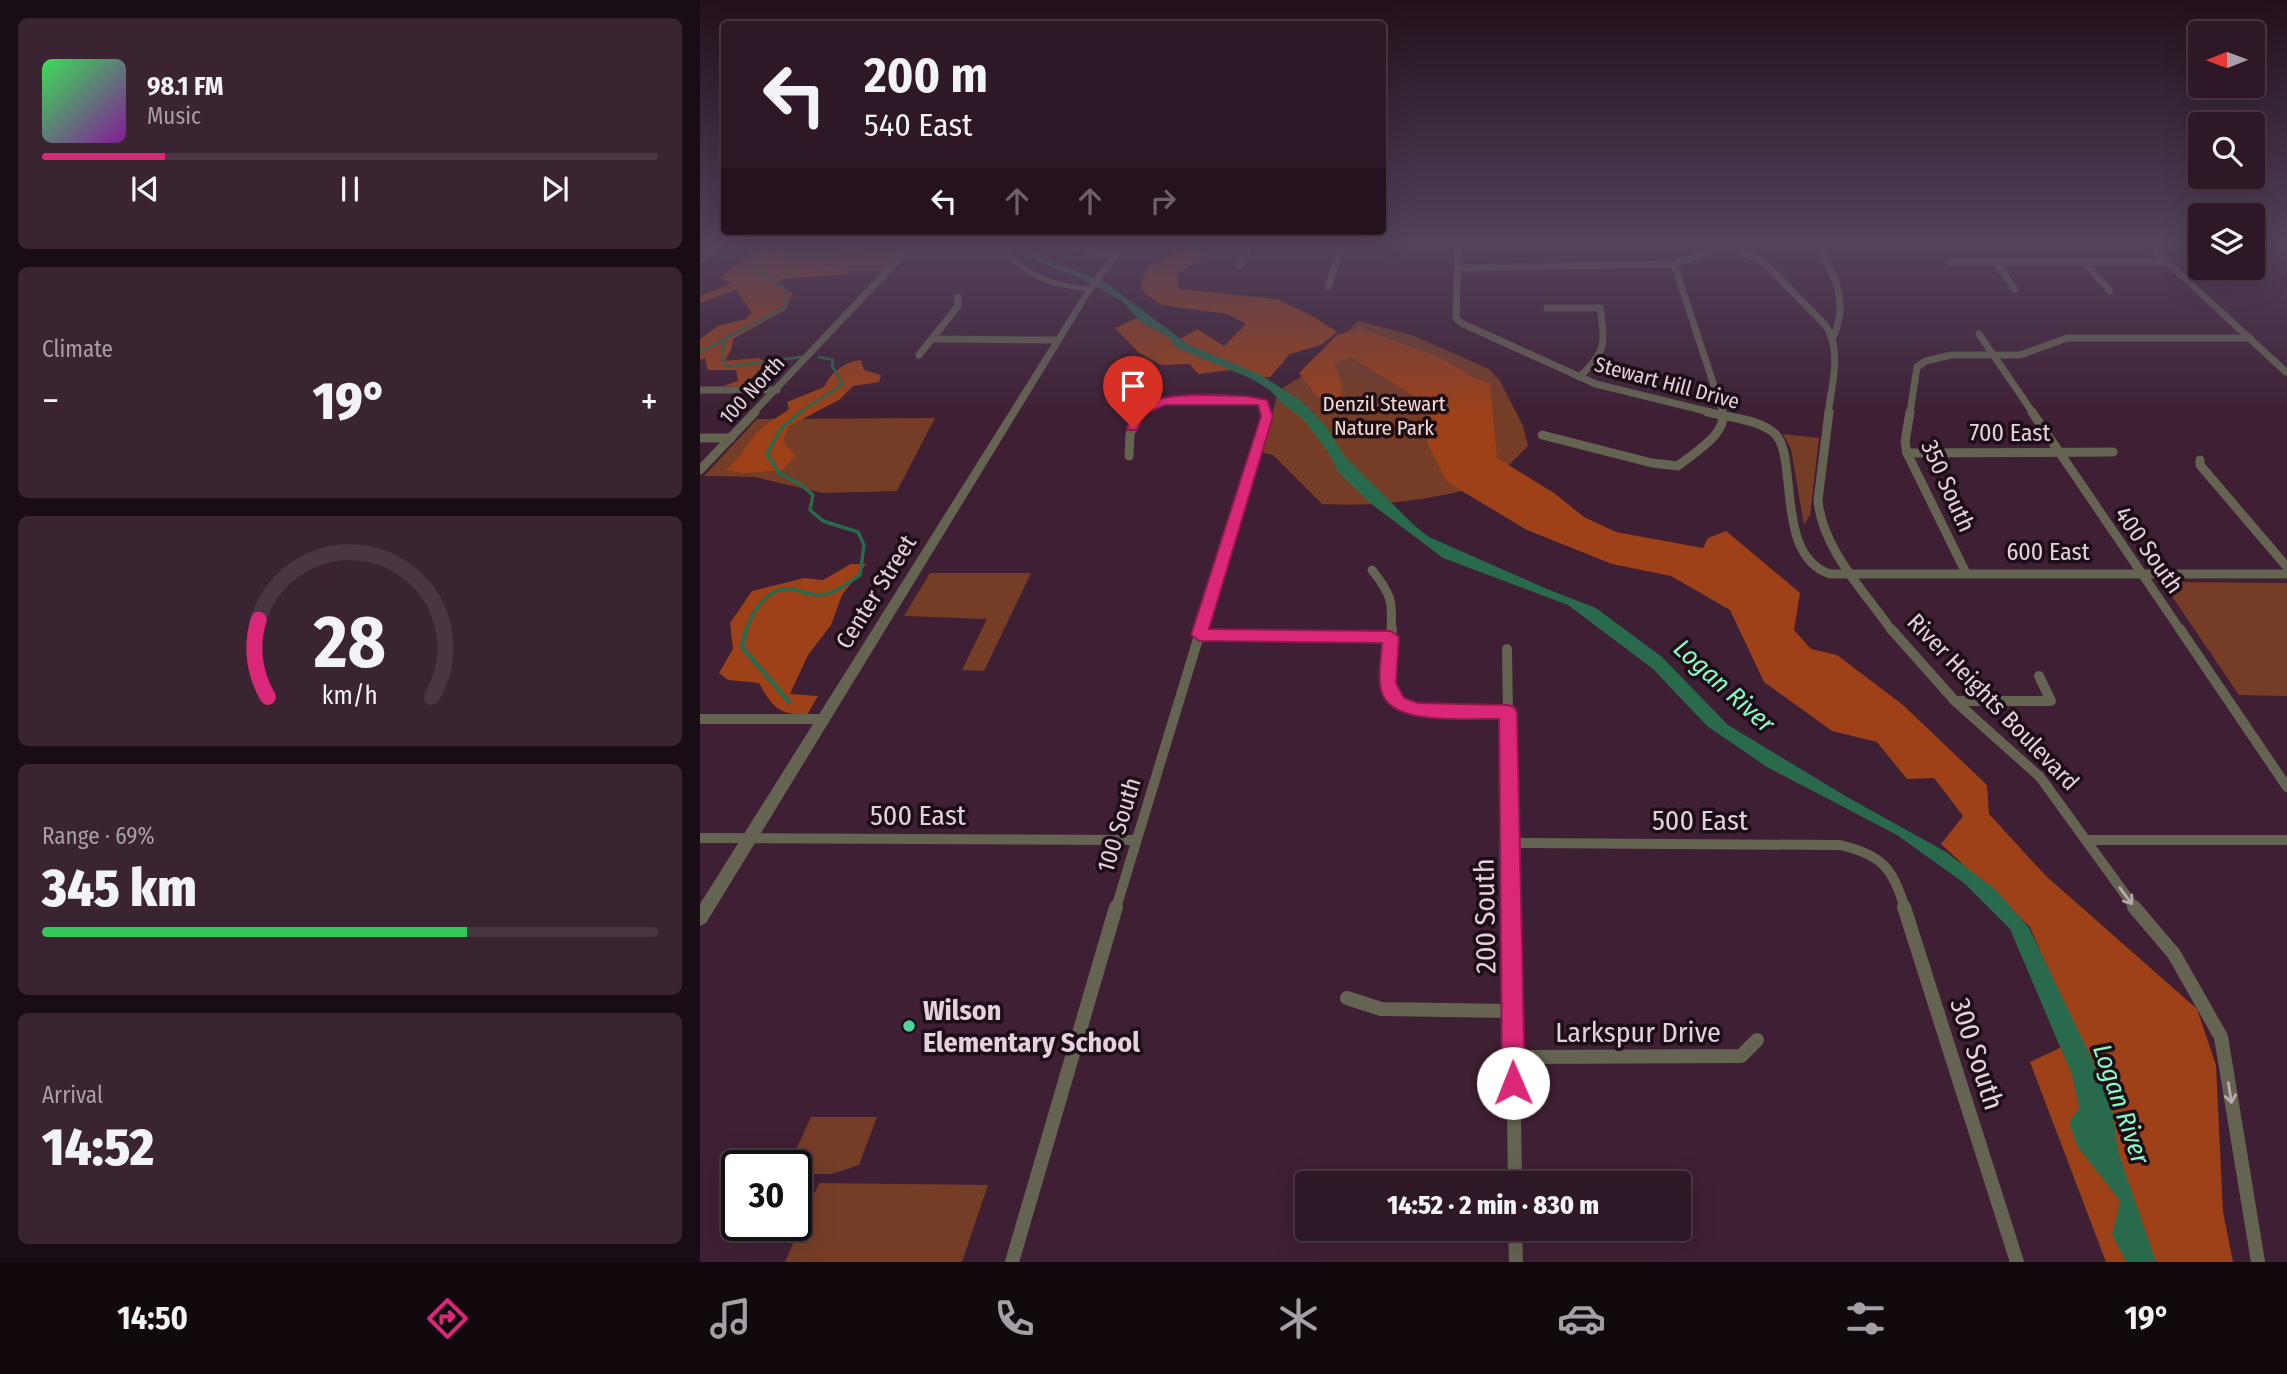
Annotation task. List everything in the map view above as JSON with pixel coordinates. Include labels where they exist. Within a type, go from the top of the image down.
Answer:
[{"type":"street","name":"100 North","points":[[700,470],[860,301]]},
{"type":"street","points":[[919,355],[958,306],[958,301]]},
{"type":"street","name":"Center Street","points":[[700,918],[1083,301]]},
{"type":"street","name":"Stewart Hill Drive","points":[[1457,301],[1456,318],[1461,323],[1579,377],[1766,427],[1775,433],[1782,445],[1796,526],[1807,559],[1822,572],[1852,576]]},
{"type":"street","points":[[1542,435],[1652,463],[1678,466],[1718,432],[1724,417],[1686,301]]},
{"type":"street","points":[[1802,301],[1833,337]]},
{"type":"street","name":"River Heights Boulevard","points":[[1840,301],[1840,326],[1833,337],[1836,350],[1819,513],[1830,543],[1902,643],[1955,701],[2040,777],[2088,840],[2125,897],[2174,954],[2221,1037],[2258,1262]]},
{"type":"street","points":[[2209,301],[2287,373]]},
{"type":"street","points":[[1547,307],[1600,308],[1605,347],[1601,358],[1579,377]]},
{"type":"street","name":"400 South","points":[[1979,334],[2287,787]]},
{"type":"street","points":[[1994,356],[2019,355],[2034,351],[2049,341],[2067,338],[2250,338]]},
{"type":"street","points":[[933,339],[1058,340]]},
{"type":"street","name":"350 South","points":[[1966,573],[1907,453],[1905,442],[1917,367],[1930,358],[1941,356],[1994,356]]},
{"type":"street","points":[[700,390],[777,390]]},
{"type":"street","name":"100 South","points":[[1012,1262],[1136,839],[1267,416],[1263,402],[1246,399],[1179,401],[1150,405],[1140,412],[1126,443],[1129,456]]},
{"type":"street","points":[[700,438],[731,438]]},
{"type":"street","name":"700 East","points":[[1907,453],[2113,452]]},
{"type":"street","points":[[2200,460],[2200,465],[2287,567]]},
{"type":"street","points":[[1372,570],[1390,592],[1393,607],[1388,683],[1391,694],[1398,702],[1417,710],[1508,712]]},
{"type":"street","name":"600 East","points":[[1852,576],[1966,573],[2287,574]]},
{"type":"street","points":[[1199,635],[1391,637]]},
{"type":"street","name":"200 South","points":[[1507,649],[1515,1171]]},
{"type":"street","points":[[1955,701],[2051,701],[2039,676]]},
{"type":"street","points":[[700,719],[823,719]]},
{"type":"street","name":"500 East","points":[[700,838],[1136,839]]},
{"type":"street","points":[[2088,840],[2287,839]]},
{"type":"street","name":"500 East","points":[[1510,844],[1840,845],[1865,851],[1886,863]]},
{"type":"street","name":"300 South","points":[[1886,863],[1896,881],[2017,1262]]},
{"type":"street","points":[[1347,998],[1381,1009],[1513,1011]]},
{"type":"street","name":"Larkspur Drive","points":[[1513,1057],[1741,1056],[1757,1040]]},
{"type":"street","points":[[1515,1241],[1516,1262]]},
{"type":"green space","name":"Denzil Stewart Nature Park","points":[[1358,321],[1412,335],[1489,369],[1500,381],[1523,426],[1528,446],[1509,465],[1507,479],[1416,500],[1322,504],[1273,455],[1263,453],[1278,391],[1307,373]]},
{"type":"green space","points":[[935,418],[897,491],[822,493],[755,477],[704,476],[757,419]]},
{"type":"green space","points":[[1783,434],[1819,438],[1810,515],[1804,525],[1791,449]]},
{"type":"green space","points":[[930,573],[1031,573],[984,671],[962,670],[987,619],[904,616]]},
{"type":"green space","points":[[2173,582],[2287,583],[2287,696],[2239,695],[2167,589]]},
{"type":"green space","points":[[811,1117],[877,1117],[859,1165],[832,1174],[814,1174],[812,1150],[796,1150]]},
{"type":"green space","points":[[819,1183],[988,1185],[962,1262],[785,1262],[794,1241],[812,1241],[812,1199]]},
{"type":"shaded area","points":[[744,301],[789,301],[785,310],[733,339],[725,361],[759,358],[766,363],[743,387],[723,386],[738,381],[736,370],[708,370],[705,358],[700,360],[700,339],[718,326],[746,319],[752,313]]},
{"type":"shaded area","points":[[1122,301],[1130,301],[1189,345],[1259,374],[1300,400],[1326,426],[1345,457],[1429,537],[1596,608],[1662,657],[1728,725],[1847,797],[1946,852],[1996,890],[2029,928],[2111,1099],[2118,1152],[2156,1262],[2126,1262],[2112,1235],[2120,1201],[2077,1146],[2069,1122],[2079,1108],[2072,1075],[2010,929],[1964,883],[1897,835],[1767,767],[1707,726],[1653,669],[1568,605],[1443,558],[1370,503],[1339,473],[1328,452],[1304,420],[1270,390],[1252,379],[1177,348],[1168,337],[1141,322]]},
{"type":"shaded area","points":[[1156,301],[1281,301],[1337,332],[1321,345],[1290,354],[1270,377],[1255,377],[1238,369],[1198,374],[1190,364],[1161,365],[1138,352],[1115,328],[1137,318],[1178,340],[1197,329],[1224,346],[1246,324],[1227,314],[1161,305]]},
{"type":"shaded area","points":[[1360,328],[1439,357],[1475,378],[1490,383],[1497,458],[1554,493],[1584,517],[1616,532],[1703,548],[1708,538],[1726,531],[1800,593],[1794,630],[1811,649],[1837,655],[1903,705],[1987,785],[1989,814],[2046,876],[2197,1009],[2216,1065],[2223,1212],[2233,1262],[2106,1262],[2030,1062],[2077,1040],[2030,927],[1941,844],[1963,816],[1934,778],[1907,779],[1877,742],[1832,731],[1764,682],[1730,610],[1671,576],[1612,564],[1527,530],[1447,482],[1427,442],[1429,405],[1352,358],[1340,360],[1335,365],[1343,386],[1340,397],[1317,397],[1299,373],[1337,335]]},
{"type":"shaded area","points":[[861,360],[864,370],[881,375],[879,382],[853,386],[839,400],[789,426],[783,441],[795,456],[782,470],[744,473],[726,470],[760,430],[789,409],[787,402],[824,387],[839,369]]},
{"type":"shaded area","points":[[851,564],[866,564],[842,595],[831,625],[808,655],[790,694],[818,696],[807,715],[789,713],[777,708],[759,683],[728,680],[719,673],[733,649],[730,623],[752,591],[804,578],[823,580]]},
{"type":"waterway","points":[[724,339],[782,309],[787,301]]},
{"type":"waterway","points":[[700,352],[724,339]]},
{"type":"waterway","points":[[724,339],[722,360],[728,367],[801,357]]},
{"type":"waterway","points":[[798,413],[843,384],[832,366],[833,360],[819,357]]},
{"type":"waterway","points":[[746,631],[756,609],[775,592],[790,589],[821,595],[837,590],[860,575],[864,545],[858,532],[823,521],[810,510],[813,495],[800,484],[779,473],[767,454],[781,428],[801,412]]},
{"type":"waterway","points":[[746,629],[742,647],[789,702]]},
{"type":"place","name":"Wilson Elementary School","points":[[909,1026]]},
{"type":"route","points":[[1133,428],[1140,412],[1150,405],[1165,401],[1246,399],[1263,402],[1267,416],[1199,635],[1391,637],[1388,683],[1391,694],[1398,702],[1417,710],[1435,712],[1508,712],[1513,1083]]},
{"type":"water label","name":"Logan River","points":[[1724,686]]},
{"type":"water label","name":"Logan River","points":[[2121,1104]]}]
